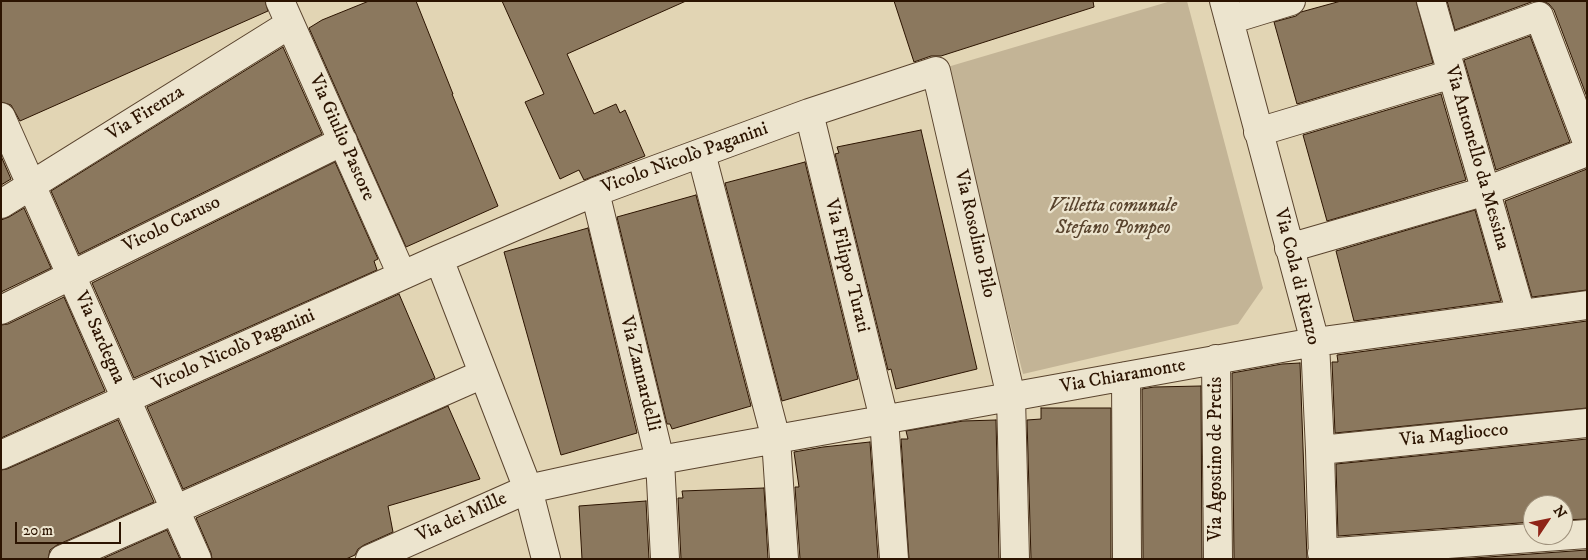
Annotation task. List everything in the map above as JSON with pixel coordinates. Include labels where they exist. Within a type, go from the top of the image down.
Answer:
[{"type":"street","points":[[1226,11],[1291,1]]},
{"type":"street","name":"Via Antonello da Messina","points":[[1431,1],[1522,314]]},
{"type":"street","name":"Via Giulio Pastore","points":[[283,7],[402,275]]},
{"type":"street","name":"Via Firenza","points":[[1,204],[32,185],[283,7]]},
{"type":"street","name":"Via Cola di Rienzo","points":[[1226,11],[1314,342],[1323,556]]},
{"type":"street","points":[[1258,132],[1448,62],[1538,16],[1587,142]]},
{"type":"street","name":"Vicolo Nicolò Paganini","points":[[1,455],[402,275],[595,192],[809,113],[936,71]]},
{"type":"street","name":"Via Rosolino Pilo","points":[[936,71],[1011,397],[1015,559]]},
{"type":"street","name":"Via Filippo Turati","points":[[809,113],[884,419]]},
{"type":"street","name":"Via Sardegna","points":[[1,117],[197,559]]},
{"type":"street","name":"Vicolo Caruso","points":[[1,310],[343,142]]},
{"type":"street","points":[[1289,248],[1486,191],[1587,152]]},
{"type":"street","points":[[700,153],[776,439],[784,559]]},
{"type":"street","name":"Via Zannardelli","points":[[595,192],[660,460],[665,559]]},
{"type":"street","points":[[439,259],[528,489],[546,559]]},
{"type":"street","name":"Via Chiaramonte","points":[[660,460],[1314,342],[1587,305]]},
{"type":"street","name":"Via Agostino de Pretis","points":[[1216,359],[1218,559]]},
{"type":"street","points":[[63,559],[484,374]]},
{"type":"street","points":[[1126,376],[1127,559]]},
{"type":"street","points":[[884,419],[894,559]]},
{"type":"street","name":"Via Magliocco","points":[[1320,450],[1587,422]]},
{"type":"street","name":"Via dei Mille","points":[[370,559],[528,489],[660,460]]},
{"type":"street","points":[[1323,556],[1587,534]]},
{"type":"green space","name":"Villetta comunale Stefano Pompeo","points":[[1171,1],[1187,1],[1263,288],[1238,324],[1023,374],[944,68]]},
{"type":"building","points":[[1,1],[265,1],[268,11],[20,121],[11,105],[1,102]]},
{"type":"building","points":[[369,1],[416,1],[498,206],[406,247],[309,28],[322,20]]},
{"type":"building","points":[[502,1],[686,1],[567,54],[594,114],[616,104],[620,113],[625,110],[645,156],[584,180],[579,170],[560,179],[525,102],[544,94]]},
{"type":"building","points":[[894,1],[1093,1],[1094,7],[941,56],[931,56],[914,62]]},
{"type":"building","points":[[1341,1],[1416,1],[1433,63],[1297,104],[1274,22]]},
{"type":"building","points":[[1447,1],[1534,1],[1455,30]]},
{"type":"building","points":[[1543,1],[1587,1],[1587,97],[1554,10]]},
{"type":"building","points":[[1530,36],[1570,142],[1496,170],[1464,60]]},
{"type":"building","points":[[283,47],[322,134],[79,254],[51,191]]},
{"type":"building","points":[[1441,94],[1466,180],[1327,221],[1303,135]]},
{"type":"building","points":[[921,130],[977,369],[896,389],[891,369],[888,370],[835,154],[839,153],[837,147]]},
{"type":"building","points":[[1,156],[11,179],[1,185]]},
{"type":"building","points":[[335,162],[378,259],[374,261],[377,270],[134,378],[92,283]]},
{"type":"building","points":[[805,162],[858,379],[782,401],[725,183]]},
{"type":"building","points":[[1587,169],[1587,290],[1532,297],[1505,201]]},
{"type":"building","points":[[696,195],[751,406],[672,429],[670,424],[667,424],[617,217]]},
{"type":"building","points":[[24,208],[51,268],[1,292],[1,220]]},
{"type":"building","points":[[1475,210],[1501,301],[1354,321],[1336,251]]},
{"type":"building","points":[[588,228],[637,433],[561,455],[504,252]]},
{"type":"building","points":[[399,294],[435,378],[183,489],[147,407]]},
{"type":"building","points":[[64,297],[105,391],[1,438],[1,325],[8,324]]},
{"type":"building","points":[[1587,321],[1587,408],[1335,433],[1332,362],[1338,362],[1337,355]]},
{"type":"building","points":[[1300,363],[1307,559],[1234,559],[1232,373],[1282,364]]},
{"type":"building","points":[[1201,386],[1202,559],[1143,559],[1142,389]]},
{"type":"building","points":[[448,406],[480,479],[388,506],[393,532],[364,545],[358,549],[355,555],[346,559],[212,559],[196,518]]},
{"type":"building","points":[[1041,408],[1111,408],[1111,559],[1031,559],[1027,420],[1041,419]]},
{"type":"building","points":[[118,420],[154,502],[57,545],[50,550],[48,559],[1,559],[1,470]]},
{"type":"building","points":[[996,420],[999,559],[909,559],[901,439],[908,439],[906,431],[963,421]]},
{"type":"building","points":[[1587,439],[1587,519],[1573,520],[1573,495],[1523,495],[1523,523],[1338,536],[1336,464]]},
{"type":"building","points":[[870,442],[878,559],[800,559],[795,487],[799,487],[794,452]]},
{"type":"building","points":[[764,488],[768,559],[681,559],[678,498],[683,498],[682,491]]},
{"type":"building","points":[[646,501],[649,559],[582,559],[579,506]]},
{"type":"building","points":[[167,530],[180,559],[102,559]]},
{"type":"building","points":[[1587,550],[1587,559],[1460,559]]}]
